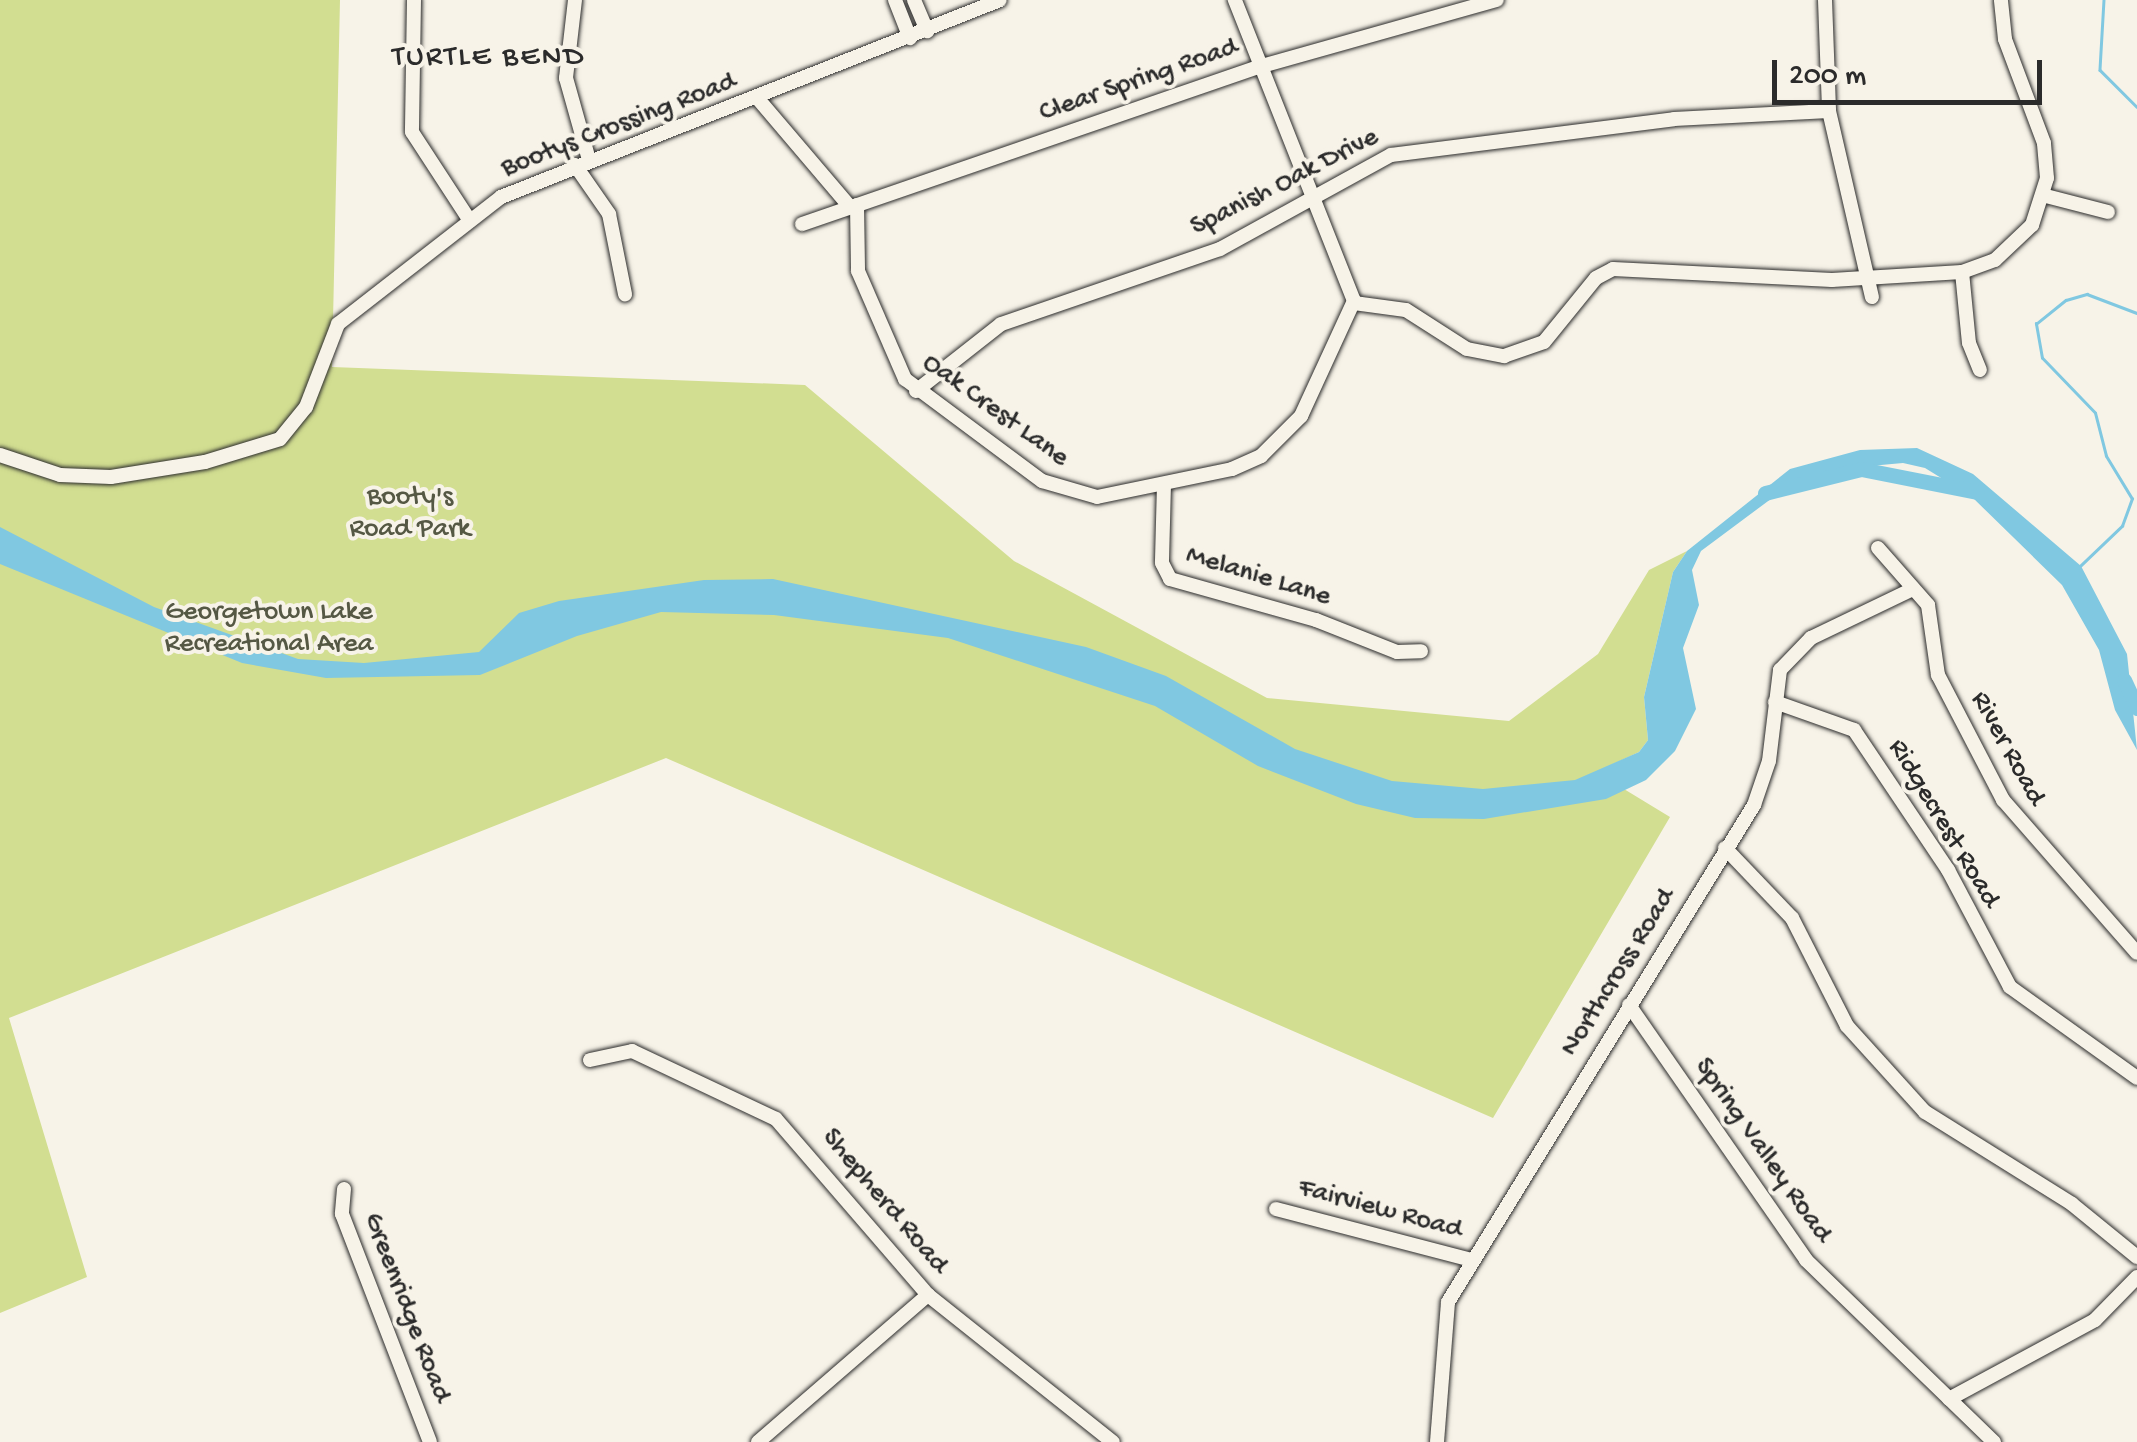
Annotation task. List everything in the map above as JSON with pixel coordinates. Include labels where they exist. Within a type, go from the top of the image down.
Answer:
[{"type":"street","points":[[414,0],[412,132],[470,221]]},
{"type":"street","points":[[575,0],[566,78],[582,163],[610,214],[624,294]]},
{"type":"street","points":[[895,0],[910,38]]},
{"type":"street","points":[[914,0],[927,31]]},
{"type":"street","name":"Bootys Crossing Road","points":[[0,455],[60,474],[111,477],[205,462],[280,438],[306,407],[338,324],[518,187],[760,100],[1000,0]]},
{"type":"street","points":[[1235,0],[1258,67],[1351,281],[1354,303],[1406,310],[1466,349],[1504,356],[1544,342],[1596,278],[1612,269],[1870,279],[1962,272],[2010,250],[2046,196],[2044,143],[2004,39],[2001,0]]},
{"type":"street","name":"Clear Spring Road","points":[[802,224],[1258,67],[1497,0]]},
{"type":"street","points":[[1825,0],[1829,111],[1872,297]]},
{"type":"street","points":[[760,100],[854,206]]},
{"type":"street","name":"Spanish Oak Drive","points":[[916,391],[1000,324],[1220,249],[1377,160],[1414,150],[1674,119],[1829,111]]},
{"type":"street","points":[[2046,196],[2108,212]]},
{"type":"street","name":"Oak Crest Lane","points":[[854,206],[863,288],[898,369],[916,391],[1062,491],[1097,496],[1247,464],[1283,438],[1301,416],[1354,303]]},
{"type":"street","points":[[1962,272],[1969,342],[1980,370]]},
{"type":"street","name":"Melanie Lane","points":[[1164,484],[1162,562],[1170,579],[1316,620],[1396,652],[1421,651]]},
{"type":"street","name":"River Road","points":[[1878,548],[1928,606],[1938,675],[2003,800],[2043,853],[2137,953]]},
{"type":"street","name":"Northcross Road","points":[[1437,1442],[1443,1317],[1472,1260],[1762,788],[1780,670],[1811,638],[1913,589]]},
{"type":"street","name":"Ridgecrest Road","points":[[1775,702],[1854,730],[1948,870],[2010,987],[2137,1078]]},
{"type":"street","points":[[1725,848],[1792,918],[1847,1026],[1928,1115],[2072,1204],[2137,1258]]},
{"type":"street","name":"Spring Valley Road","points":[[1629,1005],[1803,1256],[1994,1442]]},
{"type":"street","name":"Shepherd Road","points":[[590,1060],[632,1050],[776,1119],[928,1294],[1113,1442]]},
{"type":"street","name":"Greenridge Road","points":[[344,1189],[342,1214],[430,1442]]},
{"type":"street","name":"Fairview Road","points":[[1276,1208],[1472,1260]]},
{"type":"street","points":[[1949,1399],[2095,1320],[2137,1277]]},
{"type":"street","points":[[758,1442],[928,1294]]},
{"type":"green space","name":"Georgetown Lake Recreational Area","points":[[0,0],[340,0],[332,367],[805,385],[1014,561],[1267,698],[1509,721],[1598,654],[1649,570],[1687,551],[1673,572],[1644,697],[1648,740],[1639,752],[1596,772],[1670,817],[1493,1118],[666,758],[9,1018],[87,1277],[0,1313]]},
{"type":"water","points":[[1917,448],[1973,474],[2081,566],[2127,654],[2137,750],[2115,710],[2099,650],[2062,585],[1972,497],[1925,468],[1903,463],[1837,469],[1795,481],[1701,551],[1692,570],[1699,605],[1683,648],[1696,709],[1675,751],[1646,780],[1606,799],[1484,819],[1415,818],[1356,804],[1258,766],[1155,706],[948,638],[774,615],[661,612],[577,636],[480,675],[326,678],[242,663],[0,564],[0,527],[154,607],[298,659],[364,663],[479,652],[519,613],[559,601],[704,580],[773,579],[1086,647],[1166,676],[1295,749],[1392,781],[1483,789],[1575,780],[1639,752],[1648,740],[1644,697],[1673,572],[1687,551],[1790,469],[1860,450]]},
{"type":"waterway","points":[[2104,0],[2100,70],[2137,107]]},
{"type":"waterway","points":[[2078,568],[2122,526],[2132,499],[2106,456],[2095,413],[2042,358],[2036,324],[2066,300],[2087,294],[2137,313]]},
{"type":"waterway","points":[[1765,493],[1861,469],[1977,492]]},
{"type":"waterway","points":[[2124,680],[2137,708]]},
{"type":"district","name":"TURTLE BEND","points":[[489,59]]},
{"type":"park label","name":"Booty's Road Park","points":[[410,514]]}]
